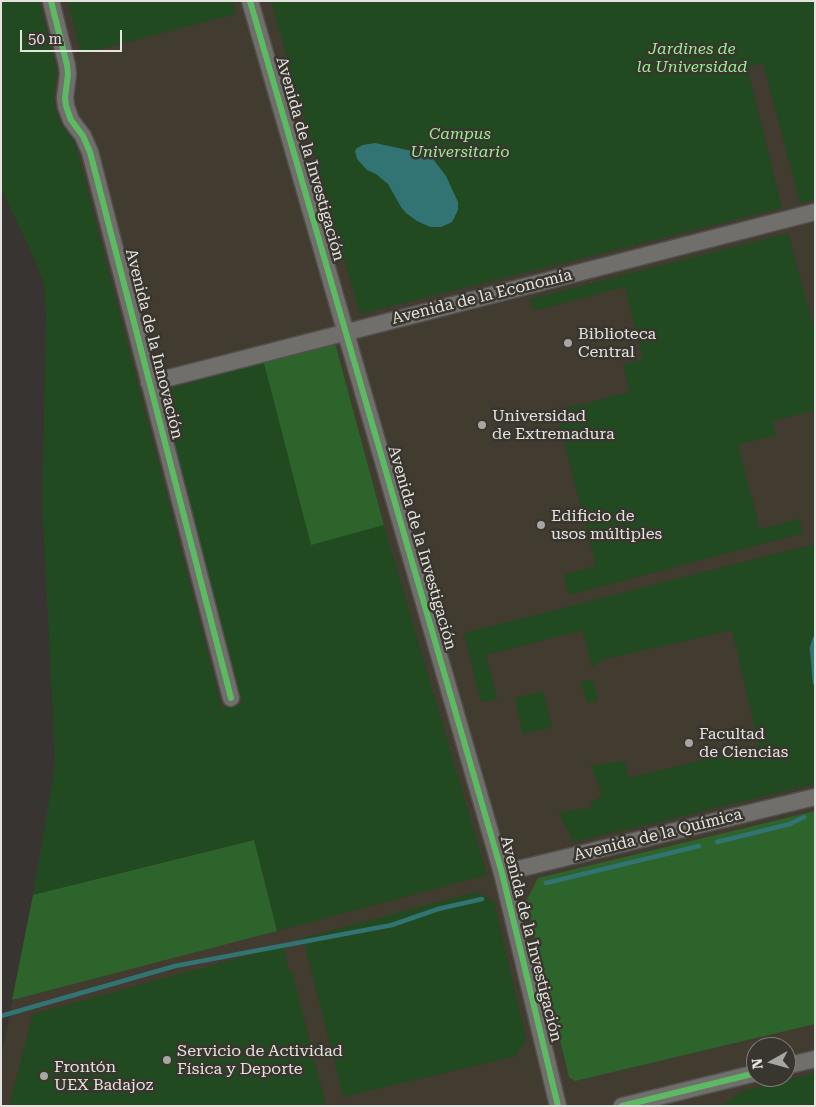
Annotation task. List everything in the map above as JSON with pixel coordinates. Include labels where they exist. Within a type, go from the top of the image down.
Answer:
[{"type":"street","name":"Avenida de la Innovación","points":[[51,1],[68,65],[66,106],[71,120],[83,136],[90,152],[231,698]]},
{"type":"street","name":"Avenida de la Investigación","points":[[250,1],[502,873],[558,1106]]},
{"type":"street","name":"Avenida de la Economía","points":[[150,383],[815,212]]},
{"type":"street","name":"Avenida de la Química","points":[[502,873],[815,797]]},
{"type":"street","points":[[796,1064],[815,1059]]},
{"type":"street","points":[[622,1106],[746,1075]]},
{"type":"shaded area","name":"Universidad de Extremadura","points":[[39,1],[815,1],[815,1106],[1,1106],[1,1059],[33,895],[55,758],[222,708],[75,143],[64,128],[55,110],[54,91],[57,71]]},
{"type":"green space","points":[[1,1],[39,1],[57,71],[54,91],[55,110],[63,128],[75,143],[222,708],[242,703],[160,391],[335,343],[384,525],[487,875],[277,931],[254,840],[33,895],[55,758],[42,503],[46,314],[44,285],[35,260],[1,188]]},
{"type":"green space","points":[[68,1],[232,1],[236,14],[81,54]]},
{"type":"green space","name":"Campus Universitario","points":[[271,1],[815,1],[815,199],[800,203],[763,63],[747,67],[782,208],[360,314]]},
{"type":"green space","points":[[788,233],[815,331],[815,410],[773,421],[776,435],[738,445],[760,529],[799,519],[803,533],[569,595],[564,575],[596,566],[556,411],[630,392],[623,365],[643,359],[625,287],[533,311],[530,299]]},
{"type":"green space","points":[[335,343],[384,525],[311,545],[264,363]]},
{"type":"green space","points":[[815,544],[815,784],[574,842],[558,813],[578,809],[592,809],[590,803],[602,796],[591,766],[624,761],[629,778],[759,746],[732,630],[601,660],[592,667],[582,630],[486,655],[497,699],[481,702],[464,633]]},
{"type":"green space","points":[[593,680],[598,700],[587,703],[581,682]]},
{"type":"green space","points":[[543,691],[552,727],[523,734],[515,698]]},
{"type":"green space","points":[[815,811],[815,1024],[760,1037],[746,1037],[746,1040],[575,1081],[569,1077],[526,901],[538,878]]},
{"type":"green space","points":[[254,840],[277,931],[12,1000],[33,895]]},
{"type":"green space","points":[[476,892],[494,901],[526,1039],[516,1056],[343,1097],[303,938]]},
{"type":"green space","name":"Servicio de Actividad Física y Deporte","points":[[283,946],[289,971],[292,971],[326,1106],[9,1106],[33,1014]]},
{"type":"green space","points":[[815,1073],[815,1106],[721,1106],[743,1091],[759,1087],[796,1087],[796,1078]]},
{"type":"water","points":[[375,143],[417,152],[433,159],[446,176],[458,202],[458,210],[452,222],[441,227],[430,227],[406,213],[388,184],[376,174],[367,170],[357,159],[355,151],[357,148]]},
{"type":"waterway","points":[[815,638],[812,648],[815,683]]},
{"type":"waterway","points":[[717,842],[790,824],[804,817]]},
{"type":"waterway","points":[[546,883],[699,846]]},
{"type":"waterway","points":[[1,1016],[175,966],[392,925],[438,909],[482,899]]},
{"type":"cycle path","points":[[51,1],[67,65],[66,106],[71,120],[83,136],[90,152],[231,698]]},
{"type":"cycle path","points":[[250,1],[502,873],[558,1106]]},
{"type":"cycle path","points":[[622,1106],[746,1075]]},
{"type":"place","name":"Biblioteca Central","points":[[568,343]]},
{"type":"place","name":"Universidad de Extremadura","points":[[482,425]]},
{"type":"place","name":"Edificio de usos múltiples","points":[[541,525]]},
{"type":"place","name":"Facultad de Ciencias","points":[[689,743]]},
{"type":"place","name":"Servicio de Actividad Física y Deporte","points":[[167,1060]]},
{"type":"place","name":"Frontón UEX Badajoz","points":[[44,1076]]},
{"type":"park label","name":"Jardines de la Universidad","points":[[692,58]]}]
